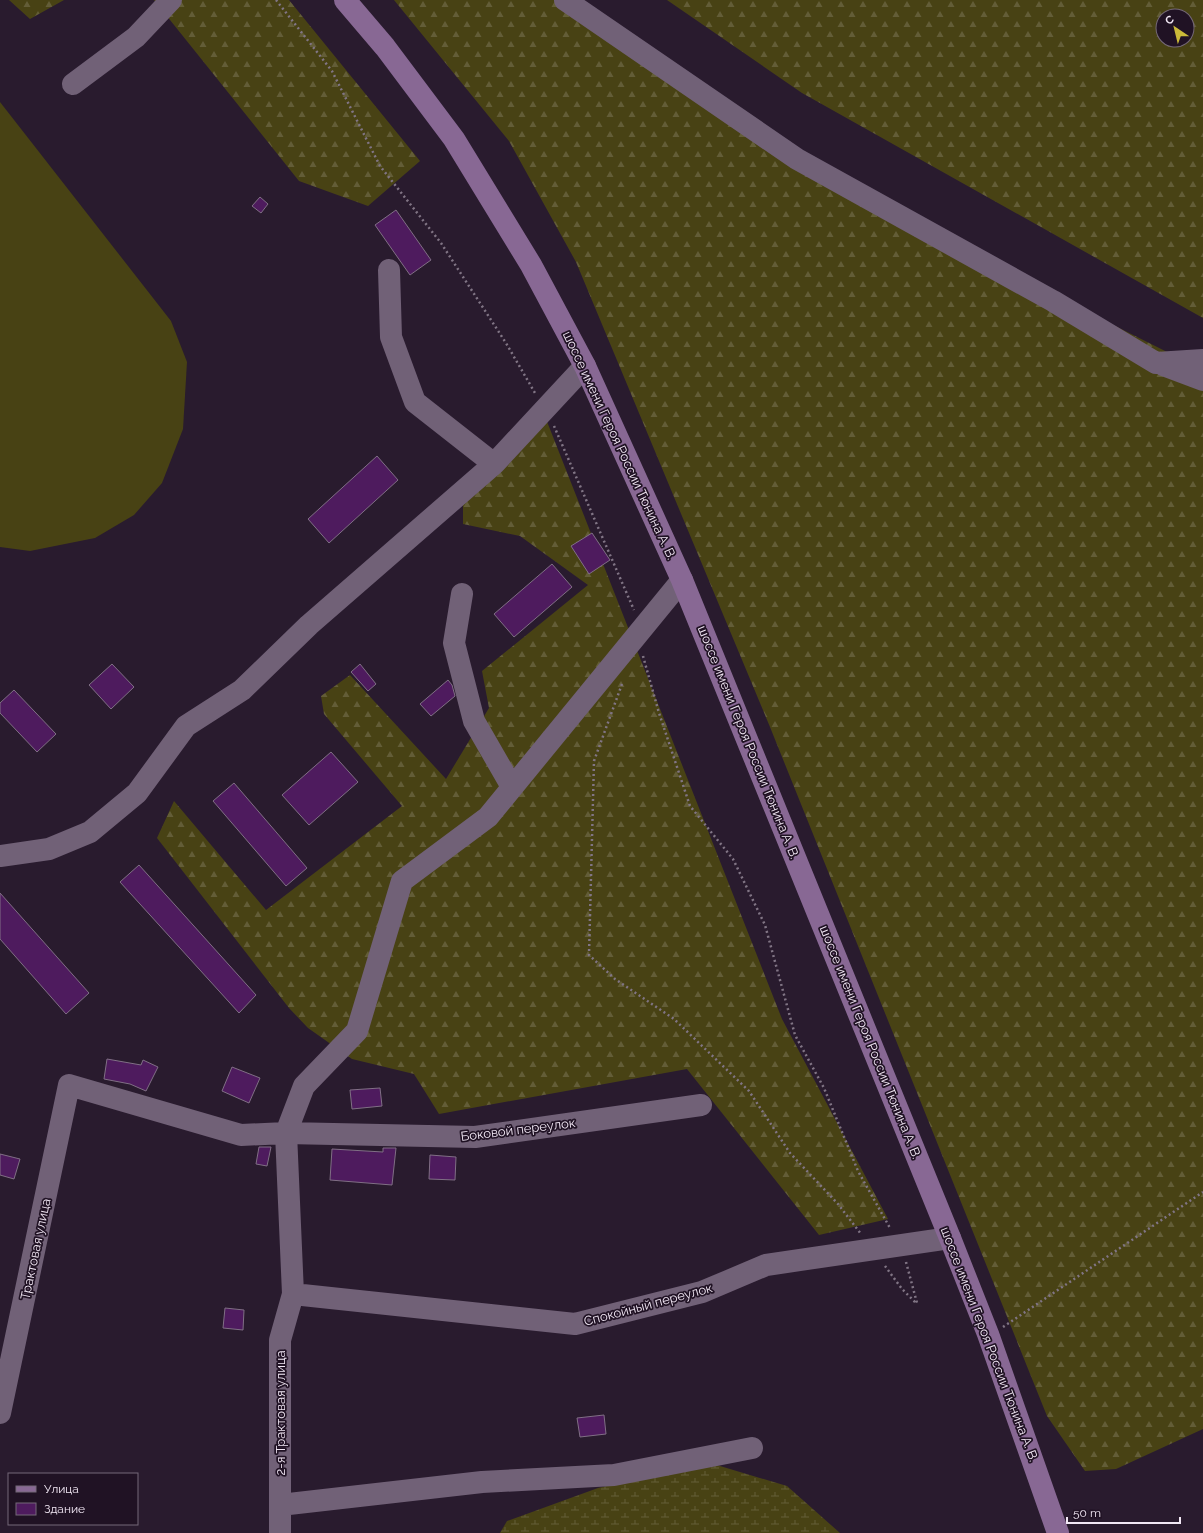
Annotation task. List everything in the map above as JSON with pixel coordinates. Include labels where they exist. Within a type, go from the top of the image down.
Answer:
[{"type":"main road","name":"шоссе имени Героя России Тюнина А. В.","points":[[345,0],[385,47],[454,139],[531,265],[585,366],[682,580],[950,1238],[988,1334],[1058,1533]]},
{"type":"street","points":[[73,84],[136,37],[171,0]]},
{"type":"street","points":[[565,0],[797,159],[1053,301],[1156,363],[1203,380]]},
{"type":"street","points":[[390,270],[391,336],[414,402],[494,464]]},
{"type":"street","points":[[1156,363],[1203,360]]},
{"type":"street","points":[[0,856],[49,849],[90,832],[137,793],[186,726],[242,690],[309,625],[494,464],[585,366]]},
{"type":"street","points":[[286,1133],[304,1086],[357,1031],[402,881],[488,817],[682,580]]},
{"type":"street","points":[[462,594],[454,643],[474,721],[512,787]]},
{"type":"street","name":"Боковой переулок","points":[[69,1085],[241,1135],[286,1133],[475,1137],[701,1105]]},
{"type":"street","name":"Трактовая улица","points":[[0,1413],[69,1085]]},
{"type":"street","name":"2-я Трактовая улица","points":[[280,1533],[280,1340],[293,1294],[286,1133]]},
{"type":"street","name":"Спокойный переулок","points":[[293,1294],[575,1324],[702,1292],[766,1265],[950,1238]]},
{"type":"street","points":[[280,1504],[482,1482],[614,1475],[752,1448]]},
{"type":"path","points":[[642,654],[659,713],[690,806],[733,859],[765,925],[795,1035],[824,1088],[858,1171],[900,1246],[918,1304]]},
{"type":"path","points":[[988,1334],[1003,1327],[1203,1192]]},
{"type":"green space","points":[[9,0],[64,0],[30,19]]},
{"type":"green space","points":[[154,0],[289,0],[420,161],[368,206],[299,181]]},
{"type":"green space","points":[[394,0],[556,0],[796,166],[1203,370],[1203,1429],[1116,1469],[1085,1471],[1047,1416],[770,727],[576,262],[509,141]]},
{"type":"green space","points":[[667,0],[1203,0],[1203,318],[802,93]]},
{"type":"green space","points":[[0,102],[171,321],[187,362],[183,429],[162,483],[134,515],[95,538],[30,551],[0,547]]},
{"type":"green space","points":[[546,419],[782,1019],[888,1219],[819,1235],[687,1069],[439,1114],[414,1074],[352,1059],[308,1028],[289,1008],[157,838],[174,801],[266,910],[402,806],[324,714],[321,696],[350,675],[446,779],[489,708],[482,671],[588,585],[520,536],[463,524],[463,489]]},
{"type":"green space","points":[[710,1463],[787,1486],[840,1533],[500,1533],[507,1521],[598,1488]]},
{"type":"building","points":[[260,197],[268,204],[261,213],[252,206]]},
{"type":"building","points":[[396,210],[431,260],[410,275],[375,225]]},
{"type":"building","points":[[377,456],[398,480],[329,543],[308,519]]},
{"type":"building","points":[[592,533],[610,560],[589,574],[571,546]]},
{"type":"building","points":[[552,564],[572,587],[514,637],[494,614]]},
{"type":"building","points":[[112,664],[134,687],[111,709],[89,685]]},
{"type":"building","points":[[360,664],[376,684],[368,691],[351,672]]},
{"type":"building","points":[[448,680],[452,685],[455,696],[431,716],[420,704]]},
{"type":"building","points":[[14,690],[56,734],[37,752],[0,713],[0,703]]},
{"type":"building","points":[[331,752],[358,782],[309,825],[282,795]]},
{"type":"building","points":[[234,783],[307,868],[286,886],[213,801]]},
{"type":"building","points":[[139,865],[256,995],[239,1013],[120,882]]},
{"type":"building","points":[[0,893],[89,993],[66,1014],[0,939]]},
{"type":"building","points":[[107,1059],[141,1065],[143,1060],[158,1067],[146,1091],[130,1084],[104,1079]]},
{"type":"building","points":[[232,1067],[260,1078],[249,1103],[222,1091]]},
{"type":"building","points":[[380,1088],[382,1106],[352,1109],[350,1090]]},
{"type":"building","points":[[259,1147],[271,1147],[267,1166],[256,1164]]},
{"type":"building","points":[[383,1148],[396,1148],[392,1185],[330,1180],[332,1149],[383,1152]]},
{"type":"building","points":[[0,1154],[20,1159],[14,1179],[0,1175]]},
{"type":"building","points":[[430,1155],[456,1157],[455,1180],[429,1179]]},
{"type":"building","points":[[225,1308],[244,1310],[243,1330],[223,1328]]},
{"type":"building","points":[[604,1415],[606,1434],[580,1437],[577,1418]]}]
